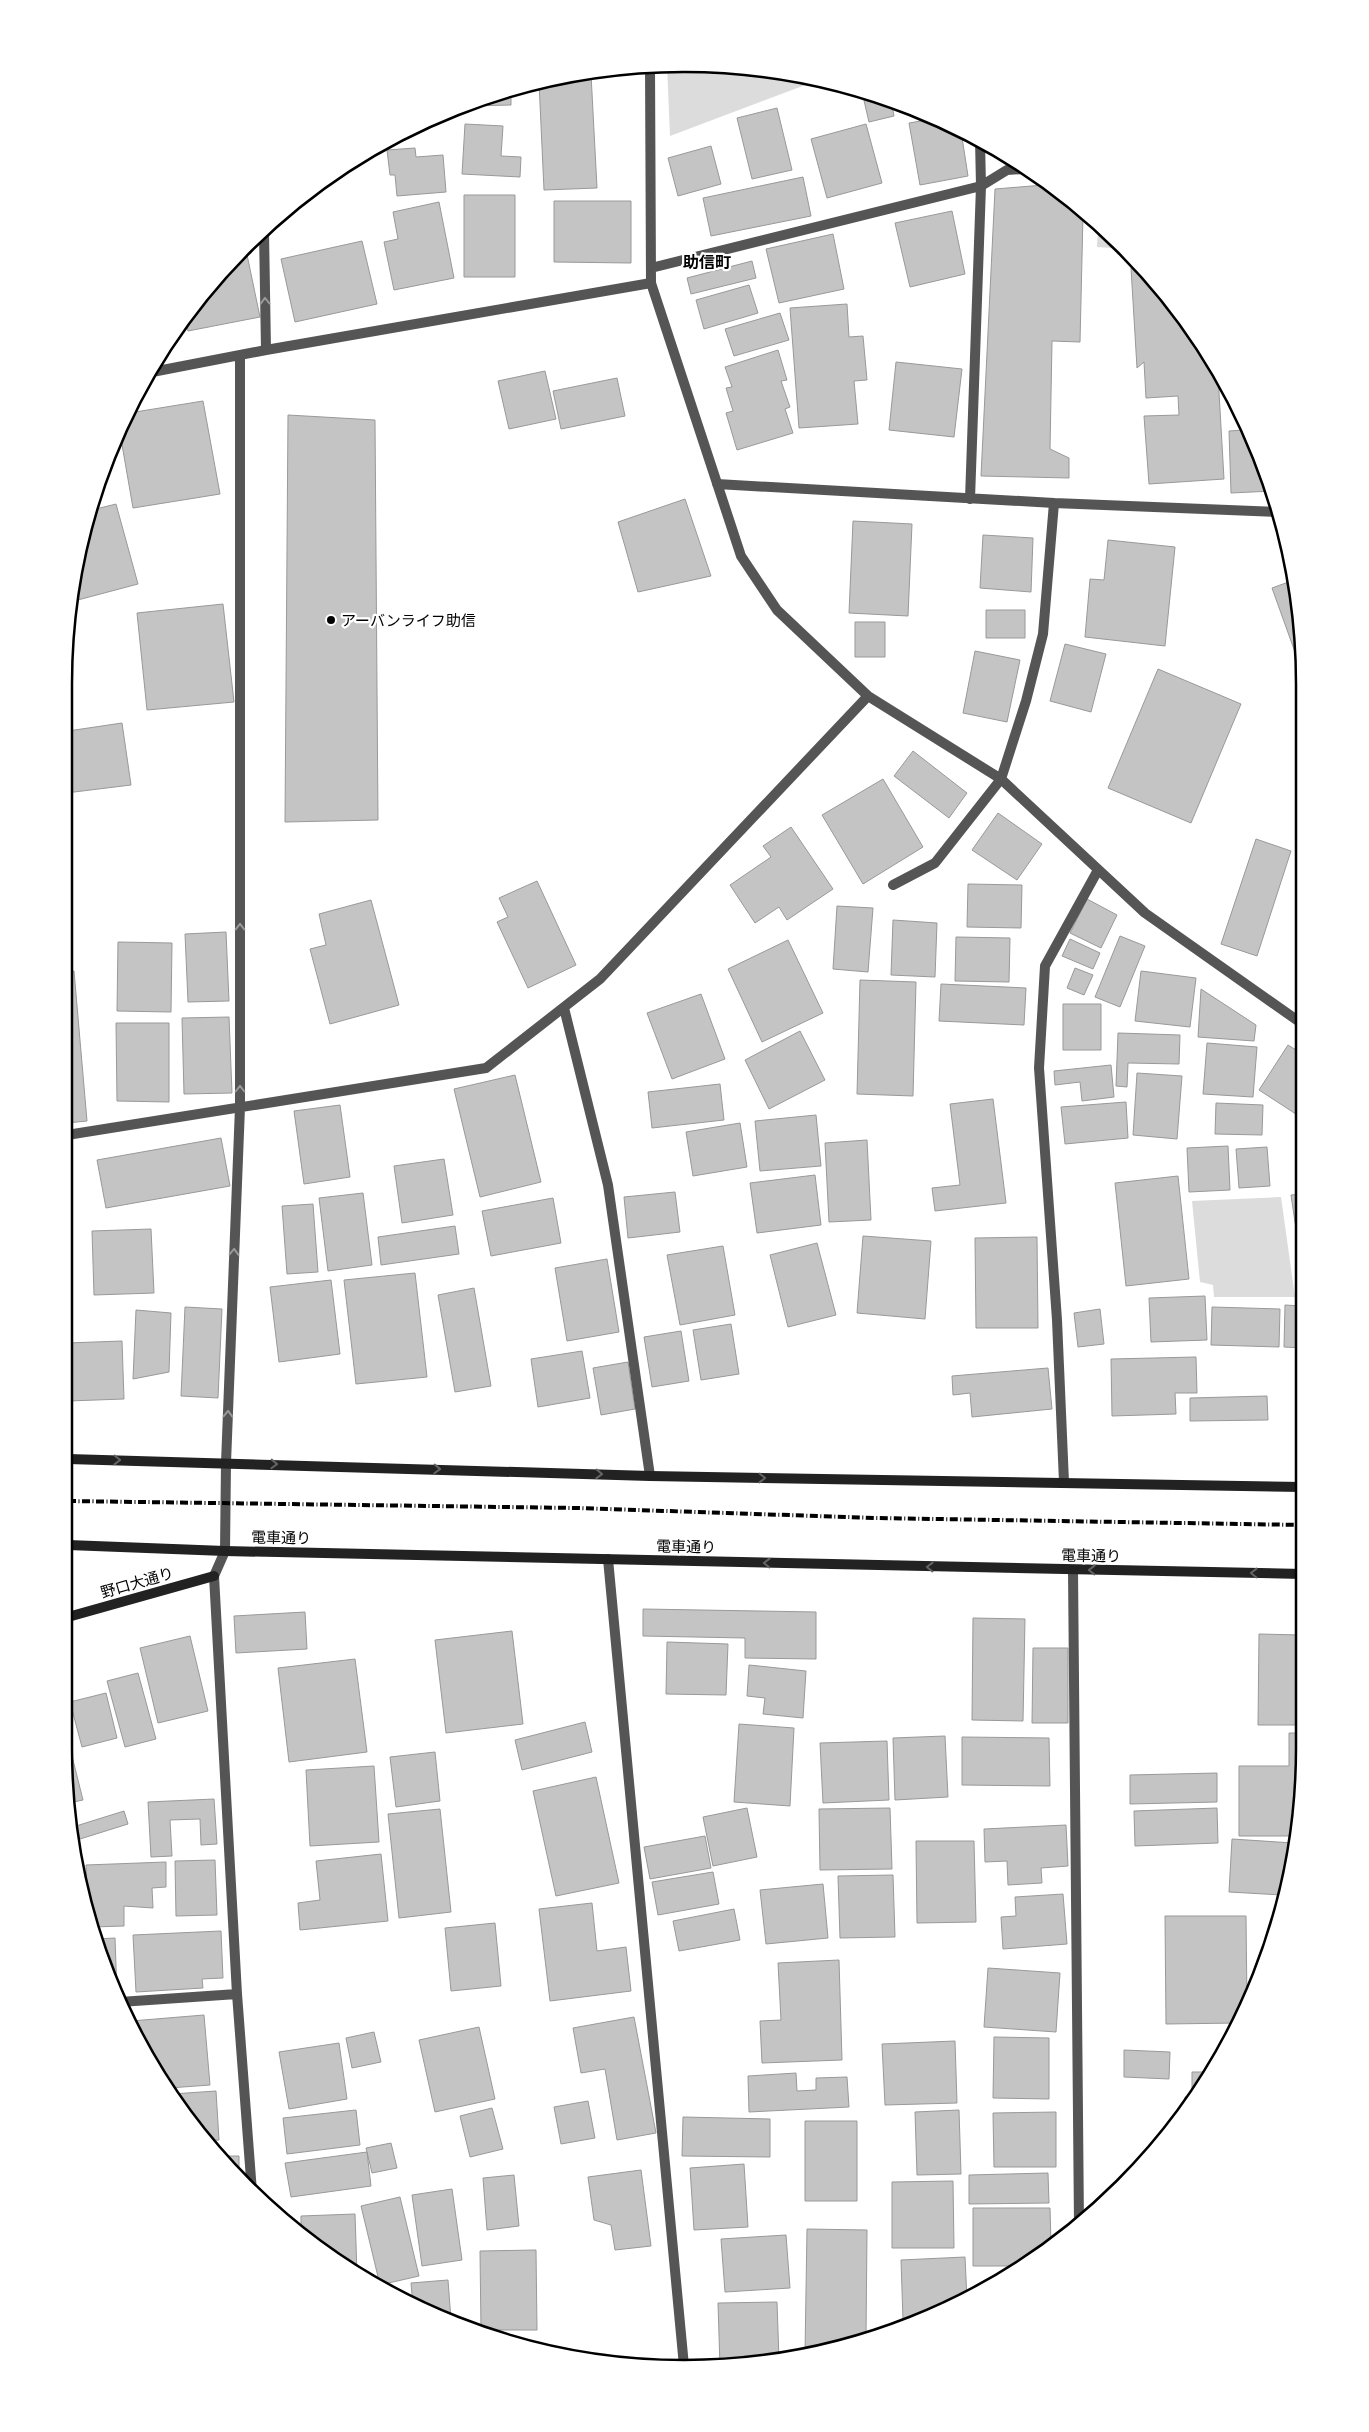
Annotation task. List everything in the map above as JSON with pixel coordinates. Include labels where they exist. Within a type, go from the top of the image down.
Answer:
[{"type":"street","points":[[650,74],[651,283],[741,556],[777,610],[868,696],[1001,779],[1145,913],[1296,1019]]},
{"type":"street","points":[[970,499],[981,186],[980,149]]},
{"type":"street","points":[[652,268],[981,186],[1007,170],[1015,170]]},
{"type":"street","points":[[264,240],[266,350]]},
{"type":"street","points":[[159,371],[266,350],[651,283]]},
{"type":"street","points":[[240,355],[240,1107],[226,1463],[225,1551],[214,1576],[237,1994],[251,2179]]},
{"type":"street","points":[[717,484],[970,499],[1271,512]]},
{"type":"street","points":[[893,885],[935,863],[1001,779],[1026,701],[1043,634],[1054,503]]},
{"type":"street","points":[[72,1134],[486,1068],[600,979],[868,696]]},
{"type":"street","points":[[1064,1482],[1057,1320],[1039,1068],[1045,966],[1098,870]]},
{"type":"street","points":[[564,1008],[608,1185],[650,1476]]},
{"type":"street","points":[[72,1459],[650,1476],[1296,1487]]},
{"type":"street","name":"電車通り","points":[[72,1545],[225,1551],[608,1560],[1296,1574]]},
{"type":"street","points":[[608,1560],[683,2360]]},
{"type":"street","points":[[1073,1570],[1079,2215]]},
{"type":"street","name":"野口大通り","points":[[72,1616],[214,1576]]},
{"type":"street","points":[[128,2001],[237,1994]]},
{"type":"shaded area","points":[[667,73],[725,74],[807,85],[670,136]]},
{"type":"shaded area","points":[[1098,233],[1113,248],[1097,247]]},
{"type":"shaded area","points":[[1281,1197],[1295,1297],[1214,1297],[1213,1285],[1200,1282],[1192,1201]]},
{"type":"building","points":[[591,80],[597,188],[544,190],[539,90]]},
{"type":"building","points":[[511,98],[511,105],[486,106]]},
{"type":"building","points":[[864,100],[893,109],[894,116],[869,122]]},
{"type":"building","points":[[777,108],[792,170],[752,179],[737,118]]},
{"type":"building","points":[[923,121],[962,140],[968,176],[920,185],[909,123]]},
{"type":"building","points":[[465,124],[503,126],[501,156],[521,157],[520,177],[462,174]]},
{"type":"building","points":[[866,124],[882,183],[827,198],[811,139]]},
{"type":"building","points":[[711,146],[721,184],[678,196],[668,158]]},
{"type":"building","points":[[415,148],[416,157],[443,155],[446,192],[397,196],[395,175],[390,175],[387,150]]},
{"type":"building","points":[[803,177],[811,216],[711,236],[703,198]]},
{"type":"building","points":[[1038,185],[1083,220],[1080,342],[1052,341],[1050,449],[1069,458],[1069,478],[981,476],[995,189]]},
{"type":"building","points":[[464,195],[515,195],[515,277],[464,277]]},
{"type":"building","points":[[554,201],[631,201],[631,263],[554,262]]},
{"type":"building","points":[[439,202],[454,278],[394,290],[384,242],[398,239],[393,212]]},
{"type":"building","points":[[952,211],[965,274],[910,287],[895,223]]},
{"type":"building","points":[[833,234],[844,289],[779,303],[766,249]]},
{"type":"building","points":[[362,241],[377,304],[295,322],[281,259]]},
{"type":"building","points":[[247,257],[260,317],[188,331],[187,328],[199,312],[224,281]]},
{"type":"building","points":[[752,261],[756,278],[691,294],[687,278]]},
{"type":"building","points":[[1131,268],[1145,281],[1170,312],[1193,344],[1219,386],[1224,479],[1149,484],[1144,416],[1179,415],[1178,396],[1146,398],[1144,362],[1137,368]]},
{"type":"building","points":[[749,285],[758,313],[704,329],[696,300]]},
{"type":"building","points":[[847,304],[849,337],[863,336],[867,380],[854,381],[858,424],[799,428],[790,308]]},
{"type":"building","points":[[780,313],[789,340],[734,356],[725,329]]},
{"type":"building","points":[[778,350],[787,380],[781,381],[790,407],[785,409],[793,433],[737,450],[726,413],[733,411],[726,388],[732,387],[725,367]]},
{"type":"building","points":[[896,362],[962,369],[954,437],[889,430]]},
{"type":"building","points":[[545,371],[556,419],[509,429],[498,381]]},
{"type":"building","points":[[617,378],[625,416],[561,429],[553,391]]},
{"type":"building","points":[[203,401],[220,494],[133,508],[122,444],[137,412]]},
{"type":"building","name":"アーバンライフ助信","points":[[288,415],[375,420],[378,820],[285,822]]},
{"type":"building","points":[[1241,430],[1265,491],[1231,493],[1229,431]]},
{"type":"building","points":[[685,499],[711,576],[638,592],[618,522]]},
{"type":"building","points":[[116,504],[138,584],[79,600],[84,565],[99,508]]},
{"type":"building","points":[[853,521],[912,524],[908,616],[849,613]]},
{"type":"building","points":[[983,535],[1033,538],[1031,592],[980,588]]},
{"type":"building","points":[[1108,540],[1175,547],[1165,646],[1085,637],[1090,579],[1104,580]]},
{"type":"building","points":[[1288,582],[1295,653],[1272,588]]},
{"type":"building","points":[[223,604],[234,702],[147,710],[137,613]]},
{"type":"building","points":[[986,610],[1025,610],[1025,638],[986,638]]},
{"type":"building","points":[[855,622],[885,622],[885,657],[855,657]]},
{"type":"building","points":[[1065,644],[1106,654],[1091,712],[1050,701]]},
{"type":"building","points":[[975,651],[1020,660],[1007,722],[963,713]]},
{"type":"building","points":[[1158,669],[1241,704],[1191,823],[1108,788]]},
{"type":"building","points":[[122,723],[131,785],[72,792],[72,730]]},
{"type":"building","points":[[913,751],[967,793],[949,818],[894,776]]},
{"type":"building","points":[[883,779],[923,847],[863,884],[822,815]]},
{"type":"building","points":[[998,813],[1042,844],[1017,880],[972,850]]},
{"type":"building","points":[[791,827],[833,889],[787,920],[779,907],[755,923],[730,885],[771,857],[763,846]]},
{"type":"building","points":[[1256,839],[1291,851],[1257,956],[1221,944]]},
{"type":"building","points":[[537,881],[576,965],[528,988],[497,922],[508,917],[499,898]]},
{"type":"building","points":[[968,884],[1022,885],[1021,928],[967,927]]},
{"type":"building","points":[[1087,899],[1117,915],[1101,948],[1070,933]]},
{"type":"building","points":[[371,900],[399,1005],[330,1024],[310,949],[326,945],[319,914]]},
{"type":"building","points":[[837,906],[873,908],[868,972],[833,969]]},
{"type":"building","points":[[893,920],[937,923],[935,977],[891,975]]},
{"type":"building","points":[[226,932],[229,1001],[188,1002],[185,934]]},
{"type":"building","points":[[1120,936],[1145,946],[1120,1007],[1095,997]]},
{"type":"building","points":[[956,937],[1010,938],[1009,982],[955,981]]},
{"type":"building","points":[[1070,939],[1100,953],[1093,969],[1062,956]]},
{"type":"building","points":[[788,940],[823,1013],[762,1042],[728,969]]},
{"type":"building","points":[[118,942],[172,943],[171,1012],[117,1011]]},
{"type":"building","points":[[1075,968],[1093,975],[1084,995],[1067,988]]},
{"type":"building","points":[[72,971],[74,971],[87,1121],[72,1122]]},
{"type":"building","points":[[1141,971],[1196,978],[1190,1027],[1135,1021]]},
{"type":"building","points":[[860,980],[916,982],[913,1096],[857,1094]]},
{"type":"building","points":[[941,984],[1026,988],[1024,1025],[939,1021]]},
{"type":"building","points":[[1201,989],[1256,1025],[1254,1041],[1198,1037]]},
{"type":"building","points":[[701,994],[725,1059],[672,1079],[647,1013]]},
{"type":"building","points":[[1063,1004],[1101,1004],[1101,1050],[1063,1050]]},
{"type":"building","points":[[229,1017],[232,1093],[184,1094],[182,1018]]},
{"type":"building","points":[[116,1023],[169,1023],[169,1102],[117,1101]]},
{"type":"building","points":[[800,1031],[825,1080],[769,1109],[745,1060]]},
{"type":"building","points":[[1118,1033],[1180,1035],[1179,1064],[1128,1063],[1127,1087],[1116,1086]]},
{"type":"building","points":[[1207,1043],[1257,1047],[1253,1097],[1203,1094]]},
{"type":"building","points":[[1288,1045],[1296,1050],[1296,1114],[1259,1090]]},
{"type":"building","points":[[1111,1065],[1114,1097],[1082,1101],[1080,1082],[1055,1085],[1054,1071]]},
{"type":"building","points":[[1137,1073],[1182,1076],[1177,1139],[1133,1135]]},
{"type":"building","points":[[515,1075],[541,1182],[480,1197],[454,1089]]},
{"type":"building","points":[[720,1084],[724,1120],[652,1128],[648,1092]]},
{"type":"building","points":[[993,1099],[1006,1203],[935,1211],[932,1188],[960,1185],[950,1104]]},
{"type":"building","points":[[1126,1102],[1128,1138],[1065,1144],[1061,1107]]},
{"type":"building","points":[[1216,1103],[1263,1105],[1262,1135],[1215,1134]]},
{"type":"building","points":[[340,1105],[350,1177],[304,1184],[294,1111]]},
{"type":"building","points":[[816,1115],[821,1166],[760,1171],[755,1121]]},
{"type":"building","points":[[740,1123],[747,1167],[693,1176],[686,1132]]},
{"type":"building","points":[[221,1138],[230,1186],[106,1208],[97,1160]]},
{"type":"building","points":[[867,1140],[871,1220],[829,1222],[825,1143]]},
{"type":"building","points":[[1228,1146],[1230,1190],[1189,1192],[1187,1148]]},
{"type":"building","points":[[1267,1147],[1270,1186],[1239,1188],[1236,1149]]},
{"type":"building","points":[[444,1159],[453,1215],[402,1223],[394,1166]]},
{"type":"building","points":[[815,1175],[821,1225],[757,1233],[750,1183]]},
{"type":"building","points":[[1178,1176],[1189,1279],[1126,1286],[1115,1183]]},
{"type":"building","points":[[675,1192],[680,1232],[628,1238],[624,1197]]},
{"type":"building","points":[[363,1193],[372,1265],[328,1271],[319,1198]]},
{"type":"building","points":[[1291,1195],[1296,1195],[1296,1229]]},
{"type":"building","points":[[553,1198],[561,1243],[491,1256],[482,1211]]},
{"type":"building","points":[[313,1204],[318,1272],[287,1274],[282,1206]]},
{"type":"building","points":[[455,1226],[459,1254],[381,1265],[378,1237]]},
{"type":"building","points":[[151,1229],[154,1293],[94,1295],[92,1231]]},
{"type":"building","points":[[863,1236],[931,1241],[925,1319],[857,1313]]},
{"type":"building","points":[[1037,1237],[1038,1328],[976,1328],[975,1238]]},
{"type":"building","points":[[817,1243],[836,1315],[788,1327],[770,1255]]},
{"type":"building","points":[[723,1246],[735,1315],[680,1325],[667,1255]]},
{"type":"building","points":[[607,1259],[619,1332],[567,1341],[555,1268]]},
{"type":"building","points":[[415,1273],[427,1377],[356,1384],[344,1280]]},
{"type":"building","points":[[331,1280],[340,1354],[279,1362],[270,1287]]},
{"type":"building","points":[[474,1288],[491,1386],[455,1392],[438,1295]]},
{"type":"building","points":[[1205,1296],[1207,1340],[1151,1342],[1149,1298]]},
{"type":"building","points":[[1285,1305],[1296,1306],[1296,1348],[1284,1347]]},
{"type":"building","points":[[185,1307],[222,1309],[218,1398],[181,1396]]},
{"type":"building","points":[[1212,1307],[1280,1309],[1279,1347],[1211,1345]]},
{"type":"building","points":[[1100,1309],[1104,1344],[1078,1347],[1074,1313]]},
{"type":"building","points":[[136,1310],[171,1313],[169,1372],[133,1379]]},
{"type":"building","points":[[731,1324],[739,1374],[701,1380],[693,1330]]},
{"type":"building","points":[[681,1331],[689,1381],[652,1387],[644,1337]]},
{"type":"building","points":[[122,1341],[124,1399],[72,1401],[72,1343]]},
{"type":"building","points":[[582,1351],[590,1398],[538,1407],[531,1359]]},
{"type":"building","points":[[1196,1357],[1197,1393],[1175,1393],[1176,1414],[1112,1416],[1111,1359]]},
{"type":"building","points":[[628,1362],[635,1409],[601,1415],[593,1368]]},
{"type":"building","points":[[1048,1368],[1052,1409],[972,1417],[970,1393],[953,1395],[952,1376]]},
{"type":"building","points":[[1267,1396],[1268,1420],[1190,1421],[1190,1398]]},
{"type":"building","points":[[643,1609],[816,1612],[816,1659],[745,1658],[745,1638],[643,1636]]},
{"type":"building","points":[[305,1612],[307,1649],[236,1653],[234,1616]]},
{"type":"building","points":[[973,1618],[1025,1619],[1023,1721],[972,1720]]},
{"type":"building","points":[[512,1631],[523,1724],[446,1733],[435,1640]]},
{"type":"building","points":[[1259,1634],[1296,1635],[1296,1725],[1258,1725]]},
{"type":"building","points":[[190,1636],[208,1711],[158,1723],[140,1648]]},
{"type":"building","points":[[667,1642],[728,1644],[726,1695],[666,1694]]},
{"type":"building","points":[[1033,1648],[1068,1648],[1068,1723],[1032,1723]]},
{"type":"building","points":[[355,1659],[367,1752],[289,1762],[278,1668]]},
{"type":"building","points":[[749,1665],[806,1671],[803,1718],[763,1714],[765,1698],[747,1696]]},
{"type":"building","points":[[138,1673],[156,1739],[125,1747],[107,1681]]},
{"type":"building","points":[[106,1693],[117,1738],[82,1747],[72,1710],[72,1702]]},
{"type":"building","points":[[585,1722],[592,1752],[522,1770],[515,1740]]},
{"type":"building","points":[[739,1724],[794,1728],[790,1806],[734,1802]]},
{"type":"building","points":[[1289,1733],[1296,1733],[1295,1788],[1290,1836],[1239,1836],[1239,1766],[1289,1766]]},
{"type":"building","points":[[945,1736],[948,1797],[895,1800],[893,1738]]},
{"type":"building","points":[[962,1737],[1049,1738],[1050,1786],[962,1785]]},
{"type":"building","points":[[887,1741],[889,1800],[823,1803],[820,1743]]},
{"type":"building","points":[[435,1752],[440,1801],[396,1807],[390,1757]]},
{"type":"building","points":[[72,1758],[83,1800],[75,1802]]},
{"type":"building","points":[[374,1766],[379,1842],[310,1846],[306,1770]]},
{"type":"building","points":[[1217,1773],[1217,1802],[1130,1804],[1130,1775]]},
{"type":"building","points":[[596,1777],[619,1883],[556,1896],[533,1791]]},
{"type":"building","points":[[214,1799],[217,1844],[201,1845],[200,1819],[170,1820],[172,1856],[151,1857],[148,1802]]},
{"type":"building","points":[[747,1808],[757,1857],[713,1866],[703,1817]]},
{"type":"building","points":[[890,1808],[892,1869],[820,1870],[819,1809]]},
{"type":"building","points":[[1217,1808],[1218,1843],[1135,1846],[1134,1811]]},
{"type":"building","points":[[440,1809],[451,1912],[399,1918],[388,1814]]},
{"type":"building","points":[[124,1811],[128,1824],[80,1839],[78,1825]]},
{"type":"building","points":[[1066,1825],[1068,1866],[1041,1868],[1042,1883],[1008,1885],[1007,1861],[985,1862],[984,1829]]},
{"type":"building","points":[[705,1836],[711,1868],[650,1879],[644,1847]]},
{"type":"building","points":[[1232,1839],[1289,1843],[1279,1895],[1229,1892]]},
{"type":"building","points":[[916,1841],[974,1841],[976,1922],[917,1923]]},
{"type":"building","points":[[381,1854],[388,1921],[300,1930],[298,1903],[320,1900],[316,1861]]},
{"type":"building","points":[[215,1860],[217,1915],[176,1916],[175,1861]]},
{"type":"building","points":[[166,1862],[166,1887],[152,1888],[153,1908],[124,1906],[124,1926],[100,1927],[87,1878],[86,1865]]},
{"type":"building","points":[[713,1872],[719,1904],[658,1915],[652,1882]]},
{"type":"building","points":[[893,1875],[895,1937],[840,1938],[838,1876]]},
{"type":"building","points":[[823,1884],[828,1938],[766,1944],[760,1890]]},
{"type":"building","points":[[1063,1894],[1067,1944],[1003,1949],[1001,1917],[1016,1916],[1015,1897]]},
{"type":"building","points":[[592,1903],[597,1951],[626,1947],[631,1991],[550,2001],[539,1909]]},
{"type":"building","points":[[734,1909],[740,1940],[679,1951],[673,1921]]},
{"type":"building","points":[[1165,1916],[1246,1916],[1247,1989],[1230,2023],[1166,2024]]},
{"type":"building","points":[[495,1923],[501,1986],[451,1991],[445,1928]]},
{"type":"building","points":[[221,1931],[223,1978],[202,1979],[203,1988],[136,1992],[133,1935]]},
{"type":"building","points":[[115,1938],[116,1975],[105,1944],[103,1939]]},
{"type":"building","points":[[839,1960],[842,2060],[762,2063],[760,2021],[781,2020],[778,1963]]},
{"type":"building","points":[[988,1968],[1060,1973],[1056,2032],[984,2027]]},
{"type":"building","points":[[204,2015],[210,2085],[176,2088],[154,2054],[137,2020]]},
{"type":"building","points":[[634,2017],[656,2133],[617,2140],[605,2069],[581,2073],[573,2028]]},
{"type":"building","points":[[479,2027],[495,2099],[435,2112],[419,2040]]},
{"type":"building","points":[[374,2032],[381,2062],[352,2068],[346,2038]]},
{"type":"building","points":[[994,2037],[1049,2038],[1049,2099],[993,2098]]},
{"type":"building","points":[[955,2041],[957,2103],[885,2105],[882,2044]]},
{"type":"building","points":[[339,2043],[347,2099],[289,2109],[279,2052]]},
{"type":"building","points":[[1124,2050],[1170,2052],[1169,2079],[1124,2077]]},
{"type":"building","points":[[1192,2072],[1203,2072],[1193,2088],[1192,2089]]},
{"type":"building","points":[[796,2073],[797,2091],[816,2090],[816,2078],[847,2077],[849,2107],[749,2112],[748,2076]]},
{"type":"building","points":[[216,2091],[219,2140],[215,2140],[180,2093]]},
{"type":"building","points":[[588,2101],[595,2138],[561,2144],[554,2107]]},
{"type":"building","points":[[492,2108],[503,2149],[470,2157],[460,2116]]},
{"type":"building","points":[[356,2110],[360,2145],[287,2154],[283,2118]]},
{"type":"building","points":[[959,2110],[961,2174],[917,2175],[915,2112]]},
{"type":"building","points":[[1056,2112],[1056,2167],[994,2167],[993,2113]]},
{"type":"building","points":[[683,2117],[770,2119],[770,2157],[682,2156]]},
{"type":"building","points":[[805,2121],[857,2121],[857,2201],[805,2201]]},
{"type":"building","points":[[391,2143],[397,2168],[372,2173],[366,2148]]},
{"type":"building","points":[[367,2152],[371,2186],[291,2197],[285,2163]]},
{"type":"building","points":[[229,2156],[239,2156],[239,2167]]},
{"type":"building","points":[[744,2164],[748,2227],[694,2230],[690,2168]]},
{"type":"building","points":[[641,2170],[651,2246],[615,2250],[611,2225],[594,2220],[588,2177]]},
{"type":"building","points":[[1048,2173],[1049,2203],[969,2204],[969,2175]]},
{"type":"building","points":[[514,2175],[519,2226],[487,2230],[483,2178]]},
{"type":"building","points":[[953,2181],[954,2248],[892,2248],[892,2182]]},
{"type":"building","points":[[452,2189],[462,2260],[422,2266],[412,2195]]},
{"type":"building","points":[[400,2197],[419,2276],[388,2283],[378,2278],[361,2206]]},
{"type":"building","points":[[973,2208],[1050,2208],[1051,2237],[1009,2266],[973,2266]]},
{"type":"building","points":[[355,2214],[357,2264],[301,2224],[301,2216]]},
{"type":"building","points":[[807,2229],[867,2230],[866,2332],[805,2348]]},
{"type":"building","points":[[786,2235],[790,2288],[725,2292],[721,2239]]},
{"type":"building","points":[[536,2250],[537,2330],[498,2330],[481,2324],[480,2251]]},
{"type":"building","points":[[965,2257],[967,2290],[903,2319],[901,2260]]},
{"type":"building","points":[[448,2280],[450,2313],[412,2295],[411,2283]]},
{"type":"building","points":[[777,2302],[779,2352],[720,2358],[718,2303]]},
{"type":"railway","points":[[72,1501],[577,1508],[876,1518],[1296,1525]]},
{"type":"place","name":"アーバンライフ助信","points":[[331,620]]},
{"type":"district","name":"助信町","points":[[707,261]]}]
